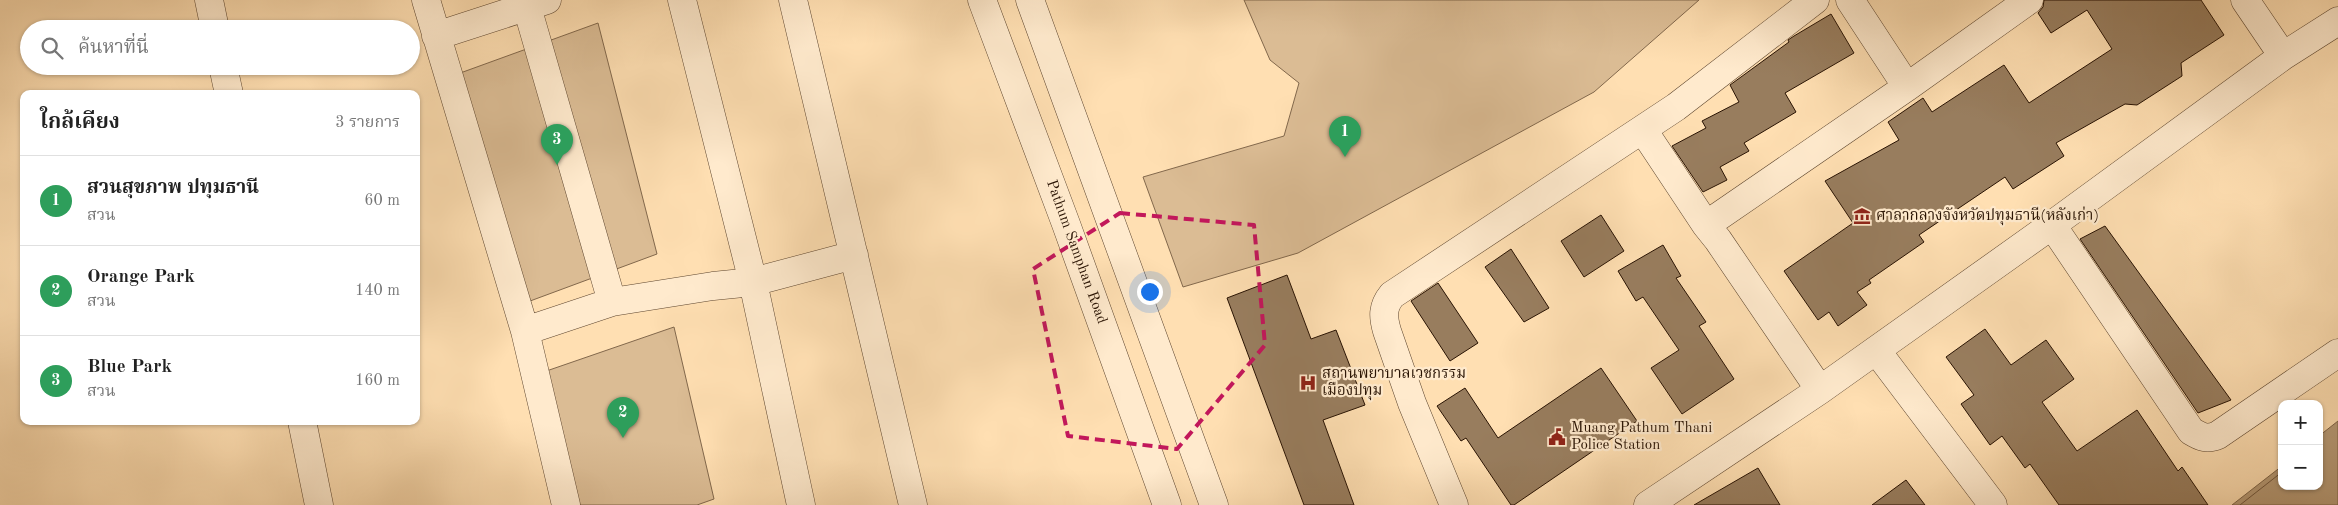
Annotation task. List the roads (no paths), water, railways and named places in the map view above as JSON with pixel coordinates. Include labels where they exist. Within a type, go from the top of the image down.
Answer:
[{"type":"street","points":[[209,0],[213,20]]},
{"type":"street","points":[[426,0],[525,331],[566,505]]},
{"type":"street","points":[[682,0],[753,282],[801,505]]},
{"type":"street","points":[[793,0],[913,505]]},
{"type":"street","name":"Pathum Samphan Road","points":[[982,0],[1066,224],[1167,505]]},
{"type":"street","points":[[1030,0],[1214,505]]},
{"type":"street","points":[[1454,505],[1412,403],[1384,320],[1384,307],[1387,301],[1392,295],[1676,107],[1815,0]]},
{"type":"street","points":[[1850,0],[1907,87]]},
{"type":"street","points":[[1706,225],[1907,87],[2029,0]]},
{"type":"street","points":[[2245,0],[2283,56]]},
{"type":"street","points":[[436,36],[537,4],[612,302]]},
{"type":"street","points":[[1648,505],[1820,390],[2052,225],[2283,56],[2338,21]]},
{"type":"street","points":[[225,75],[228,90]]},
{"type":"street","points":[[1643,130],[1820,390]]},
{"type":"street","points":[[2052,225],[2191,431],[2201,437],[2210,438],[2218,435],[2338,353]]},
{"type":"street","points":[[525,331],[612,302],[713,286],[753,282],[854,256]]},
{"type":"street","points":[[1876,350],[1993,505]]},
{"type":"street","points":[[303,425],[319,505]]},
{"type":"water","points":[[2338,421],[2338,505],[2232,505],[2278,469],[2278,490],[2323,490],[2323,433]]},
{"type":"place","name":"สวนสุขภาพ ปทุมธานี","points":[[1345,157]]},
{"type":"place","name":"Blue Park","points":[[557,165]]},
{"type":"place","name":"ศาลากลางจังหวัดปทุมธานี(หลังเก่า)","points":[[1862,216]]},
{"type":"place","name":"สถานพยาบาลเวชกรรม เมืองปทุม","points":[[1308,383]]},
{"type":"place","name":"Muang Pathum Thani Police Station","points":[[1557,437]]},
{"type":"place","name":"Orange Park","points":[[623,438]]}]
